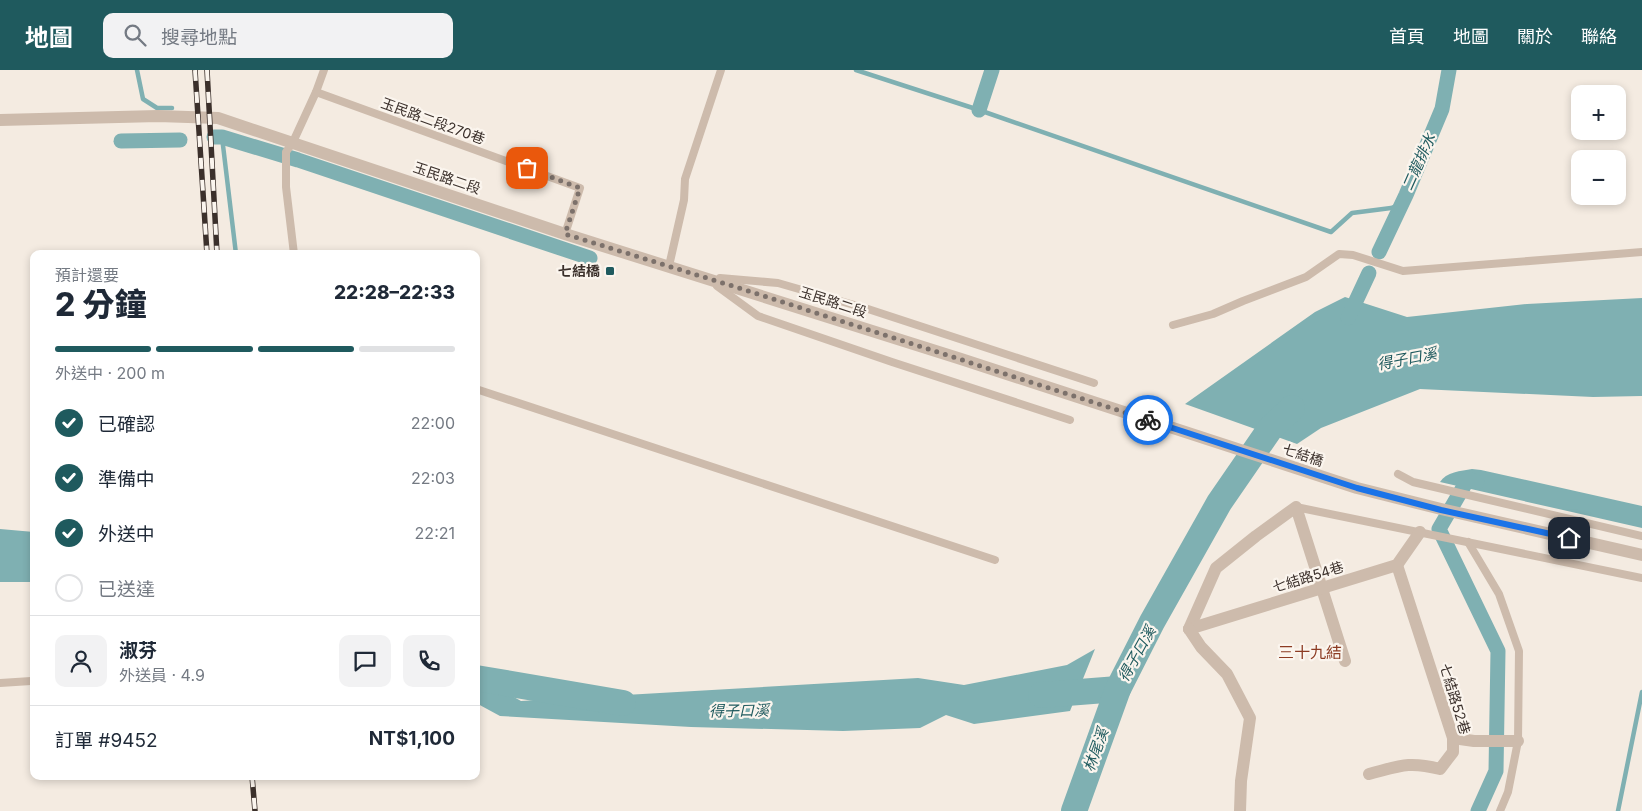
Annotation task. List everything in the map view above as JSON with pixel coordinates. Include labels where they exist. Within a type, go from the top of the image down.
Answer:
[{"type":"street","name":"玉民路二段","points":[[0,120],[158,116],[218,118],[565,234],[961,359]]},
{"type":"street","name":"七結橋","points":[[961,359],[1357,488],[1441,510],[1642,555]]},
{"type":"street","points":[[1240,811],[1241,781],[1250,718],[1227,674],[1201,646],[1189,629],[1216,568],[1296,507],[1345,661]]},
{"type":"street","points":[[1396,565],[1420,532]]},
{"type":"street","name":"七結路54巷","points":[[1189,629],[1396,565]]},
{"type":"street","name":"七結路52巷","points":[[1369,774],[1406,764],[1419,764],[1440,769],[1454,752],[1453,738],[1396,565]]},
{"type":"street","points":[[1453,738],[1474,741],[1518,741]]},
{"type":"lane","points":[[294,250],[286,187],[286,152],[293,142],[324,70]]},
{"type":"lane","points":[[669,266],[684,200],[685,179],[721,70]]},
{"type":"lane","name":"玉民路二段270巷","points":[[316,92],[580,188],[565,234]]},
{"type":"lane","points":[[1173,325],[1213,314],[1306,277],[1339,254],[1353,255],[1403,271],[1642,252]]},
{"type":"lane","points":[[705,277],[778,283],[868,309],[1094,383]]},
{"type":"lane","points":[[705,277],[758,316],[1070,420]]},
{"type":"lane","points":[[480,390],[994,560]]},
{"type":"lane","points":[[1398,474],[1413,482],[1642,536]]},
{"type":"lane","points":[[1296,507],[1642,578]]},
{"type":"lane","points":[[1468,542],[1499,594],[1519,651],[1518,741],[1508,792],[1500,811]]},
{"type":"lane","points":[[0,683],[30,681]]},
{"type":"water","points":[[1345,297],[1407,317],[1527,304],[1642,298],[1642,396],[1593,397],[1420,389],[1321,428],[1297,444],[1185,404],[1315,312]]},
{"type":"water","points":[[1472,469],[1642,506],[1642,528],[1440,482],[1450,474]]},
{"type":"water","points":[[0,529],[30,532],[30,582],[0,582]]},
{"type":"water","points":[[1095,649],[1070,711],[974,724],[946,715],[920,728],[843,731],[691,727],[500,716],[480,705],[480,678],[521,701],[918,678],[964,685],[1067,665]]},
{"type":"waterway","points":[[137,70],[143,99],[157,108],[172,108]]},
{"type":"waterway","points":[[856,70],[979,110],[1331,232],[1352,213],[1391,208],[1402,204]]},
{"type":"waterway","points":[[979,110],[992,70]]},
{"type":"waterway","name":"二龍排水","points":[[1379,252],[1406,195],[1442,109],[1449,70]]},
{"type":"waterway","points":[[214,137],[222,137],[298,160],[590,258]]},
{"type":"waterway","points":[[222,137],[236,250]]},
{"type":"waterway","points":[[121,141],[180,140]]},
{"type":"waterway","name":"二龍排水","points":[[1348,318],[1369,273]]},
{"type":"waterway","name":"得子口溪","points":[[1074,811],[1118,689],[1152,622],[1219,503],[1270,429],[1292,408]]},
{"type":"waterway","points":[[1477,482],[1468,479],[1439,529],[1498,651],[1496,771],[1478,811]]},
{"type":"waterway","name":"得子口溪","points":[[480,679],[623,703]]},
{"type":"waterway","name":"得子口溪","points":[[1041,695],[1118,689]]},
{"type":"waterway","points":[[1618,811],[1642,692]]},
{"type":"railway","points":[[195,70],[207,250]]},
{"type":"railway","points":[[207,70],[217,250]]},
{"type":"railway","points":[[252,780],[255,811]]},
{"type":"way so far","points":[[527,168],[580,188],[565,234],[1148,420]]},
{"type":"place","name":"七結橋","points":[[610,271]]},
{"type":"district","name":"三十九結","points":[[1310,652]]},
{"type":"route","points":[[1148,420],[1357,488],[1441,510],[1569,538]]},
{"type":"water label","name":"林尾溪","points":[[1096,750]]}]
